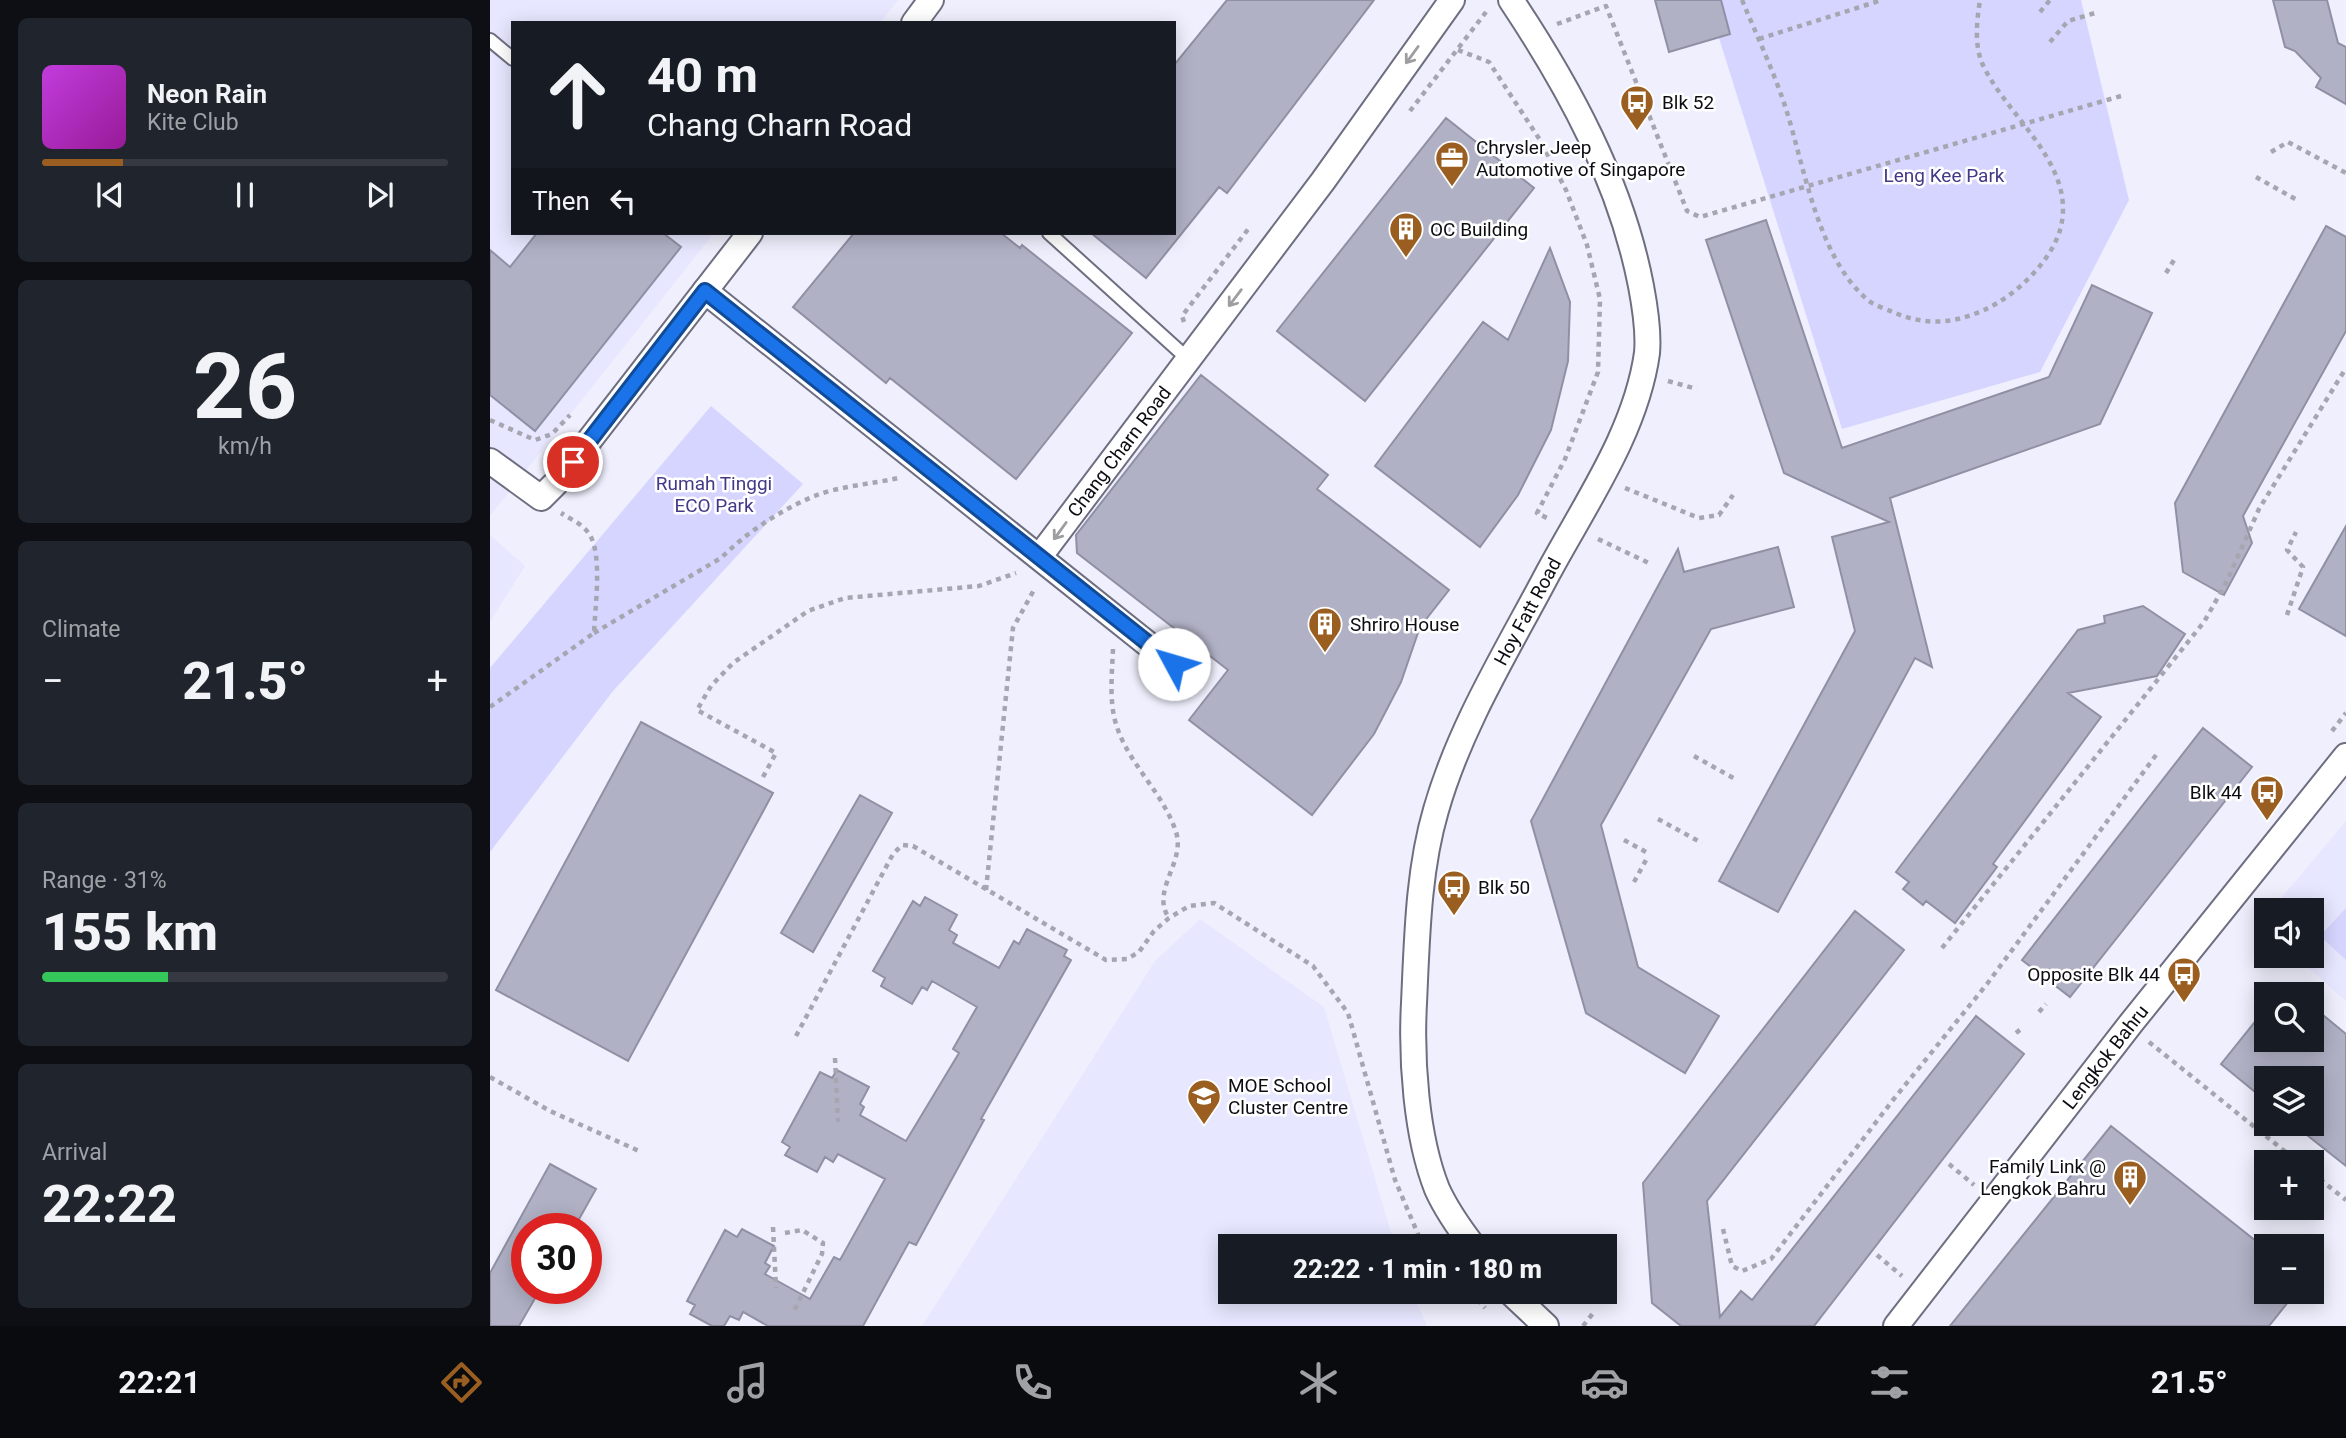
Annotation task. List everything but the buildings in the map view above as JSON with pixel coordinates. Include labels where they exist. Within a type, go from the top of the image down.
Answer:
[{"type":"street","points":[[916,21],[932,0]]},
{"type":"street","name":"Chang Charn Road","points":[[1031,564],[1323,181],[1452,0]]},
{"type":"street","name":"Hoy Fatt Road","points":[[1465,1234],[1438,1191],[1428,1161],[1416,1086],[1413,1024],[1423,882],[1435,812],[1464,737],[1492,679],[1600,478],[1636,398],[1647,351],[1645,309],[1637,268],[1613,190],[1572,99],[1511,0]]},
{"type":"street","points":[[490,461],[541,498],[557,482],[748,235]]},
{"type":"street","points":[[705,291],[928,468],[1031,564],[1174,664]]},
{"type":"street","name":"Lengkok Bahru","points":[[1896,1326],[2116,1041],[2346,756]]},
{"type":"street","points":[[1523,1304],[1546,1326]]},
{"type":"lane","points":[[490,40],[511,57]]},
{"type":"lane","points":[[1051,235],[1188,359]]},
{"type":"path","points":[[1742,0],[1785,106],[1809,184],[1840,269],[1870,302],[1914,321],[1958,322],[1997,305],[2022,284],[2052,249],[2063,220],[2059,187],[2046,158],[1982,61],[1976,28],[1980,0]]},
{"type":"path","points":[[1759,39],[1882,0]]},
{"type":"path","points":[[2040,12],[2050,0]]},
{"type":"path","points":[[1550,26],[1606,6],[1687,211],[1700,217],[2121,96]]},
{"type":"path","points":[[2050,42],[2068,21],[2095,13]]},
{"type":"path","points":[[1458,50],[1489,62],[1540,140],[1566,190],[1583,234],[1600,299],[1598,372],[1565,459],[1537,513],[1554,522]]},
{"type":"path","points":[[2271,152],[2288,142],[2346,173]]},
{"type":"path","points":[[2256,177],[2297,200]]},
{"type":"path","points":[[2166,273],[2174,260]]},
{"type":"path","points":[[1942,948],[2204,622],[2226,583],[2259,509],[2346,368]]},
{"type":"path","points":[[1672,382],[1698,389]]},
{"type":"path","points":[[490,420],[534,440],[552,434],[576,408]]},
{"type":"path","points":[[490,707],[594,633],[721,558],[738,541],[769,520],[818,495],[928,468]]},
{"type":"path","points":[[1600,478],[1699,518],[1719,515],[1733,495]]},
{"type":"path","points":[[541,498],[581,524],[592,538],[596,586],[594,633]]},
{"type":"path","points":[[2287,615],[2303,567],[2287,550],[2296,532]]},
{"type":"path","points":[[1591,535],[1651,564]]},
{"type":"path","points":[[763,777],[776,753],[697,710],[711,686],[733,663],[808,611],[845,598],[979,586],[1031,564]]},
{"type":"path","points":[[986,890],[1013,628],[1036,587]]},
{"type":"path","points":[[1112,640],[1115,723],[1131,757],[1164,806],[1177,835],[1172,874],[1161,896],[1162,907],[1170,918]]},
{"type":"path","points":[[1723,1229],[1732,1266],[1742,1271],[1771,1259],[1987,984],[2159,751]]},
{"type":"path","points":[[1694,756],[1737,780]]},
{"type":"path","points":[[1658,819],[1702,843]]},
{"type":"path","points":[[1624,840],[1646,852]]},
{"type":"path","points":[[796,1036],[893,855],[902,845],[913,846],[1106,960],[1127,959],[1139,952],[1154,931],[1189,906],[1214,903],[1312,966],[1330,986],[1348,1013],[1359,1042],[1395,1180],[1418,1234]]},
{"type":"path","points":[[1634,883],[1646,860]]},
{"type":"path","points":[[2039,1012],[2046,1004]]},
{"type":"path","points":[[2016,1033],[2021,1029]]},
{"type":"path","points":[[2148,1040],[2283,1150]]},
{"type":"path","points":[[835,1058],[838,1122]]},
{"type":"path","points":[[490,1077],[550,1111],[639,1152]]},
{"type":"path","points":[[1949,1164],[1969,1181]]},
{"type":"path","points":[[2324,1183],[2346,1200]]},
{"type":"path","points":[[773,1227],[776,1288]]},
{"type":"path","points":[[785,1233],[802,1230],[823,1243],[822,1254],[794,1311]]},
{"type":"path","points":[[1877,1255],[1903,1276]]},
{"type":"path","points":[[1583,1326],[1594,1312]]},
{"type":"shaded area","points":[[490,0],[898,0],[882,21],[511,21],[511,235],[712,235],[490,516]]},
{"type":"shaded area","points":[[490,535],[525,566],[490,622]]},
{"type":"shaded area","points":[[2346,821],[2346,1001],[2309,968],[2324,968],[2324,898],[2281,898]]},
{"type":"shaded area","name":"MOE School Cluster Centre","points":[[1200,919],[1324,1007],[1391,1234],[1218,1234],[1218,1304],[1417,1304],[1427,1326],[922,1326],[1155,961]]},
{"type":"green space","name":"Leng Kee Park","points":[[1707,0],[2081,0],[2129,200],[2040,372],[1842,429]]},
{"type":"green space","name":"Rumah Tinggi ECO Park","points":[[711,406],[803,484],[613,691],[490,852],[490,668]]},
{"type":"green space","points":[[2346,908],[2346,960],[2324,940],[2324,932]]},
{"type":"place","name":"Blk 52","points":[[1637,132]]},
{"type":"place","name":"Chrysler Jeep Automotive of Singapore","points":[[1452,188]]},
{"type":"place","name":"OC Building","points":[[1406,259]]},
{"type":"place","name":"Shriro House","points":[[1325,654]]},
{"type":"place","name":"Blk 44","points":[[2267,822]]},
{"type":"place","name":"Blk 50","points":[[1454,917]]},
{"type":"place","name":"Opposite Blk 44","points":[[2184,1004]]},
{"type":"place","name":"MOE School Cluster Centre","points":[[1204,1126]]},
{"type":"place","name":"Family Link @ Lengkok Bahru","points":[[2130,1207]]},
{"type":"route","points":[[573,462],[705,291],[1174,664]]}]
